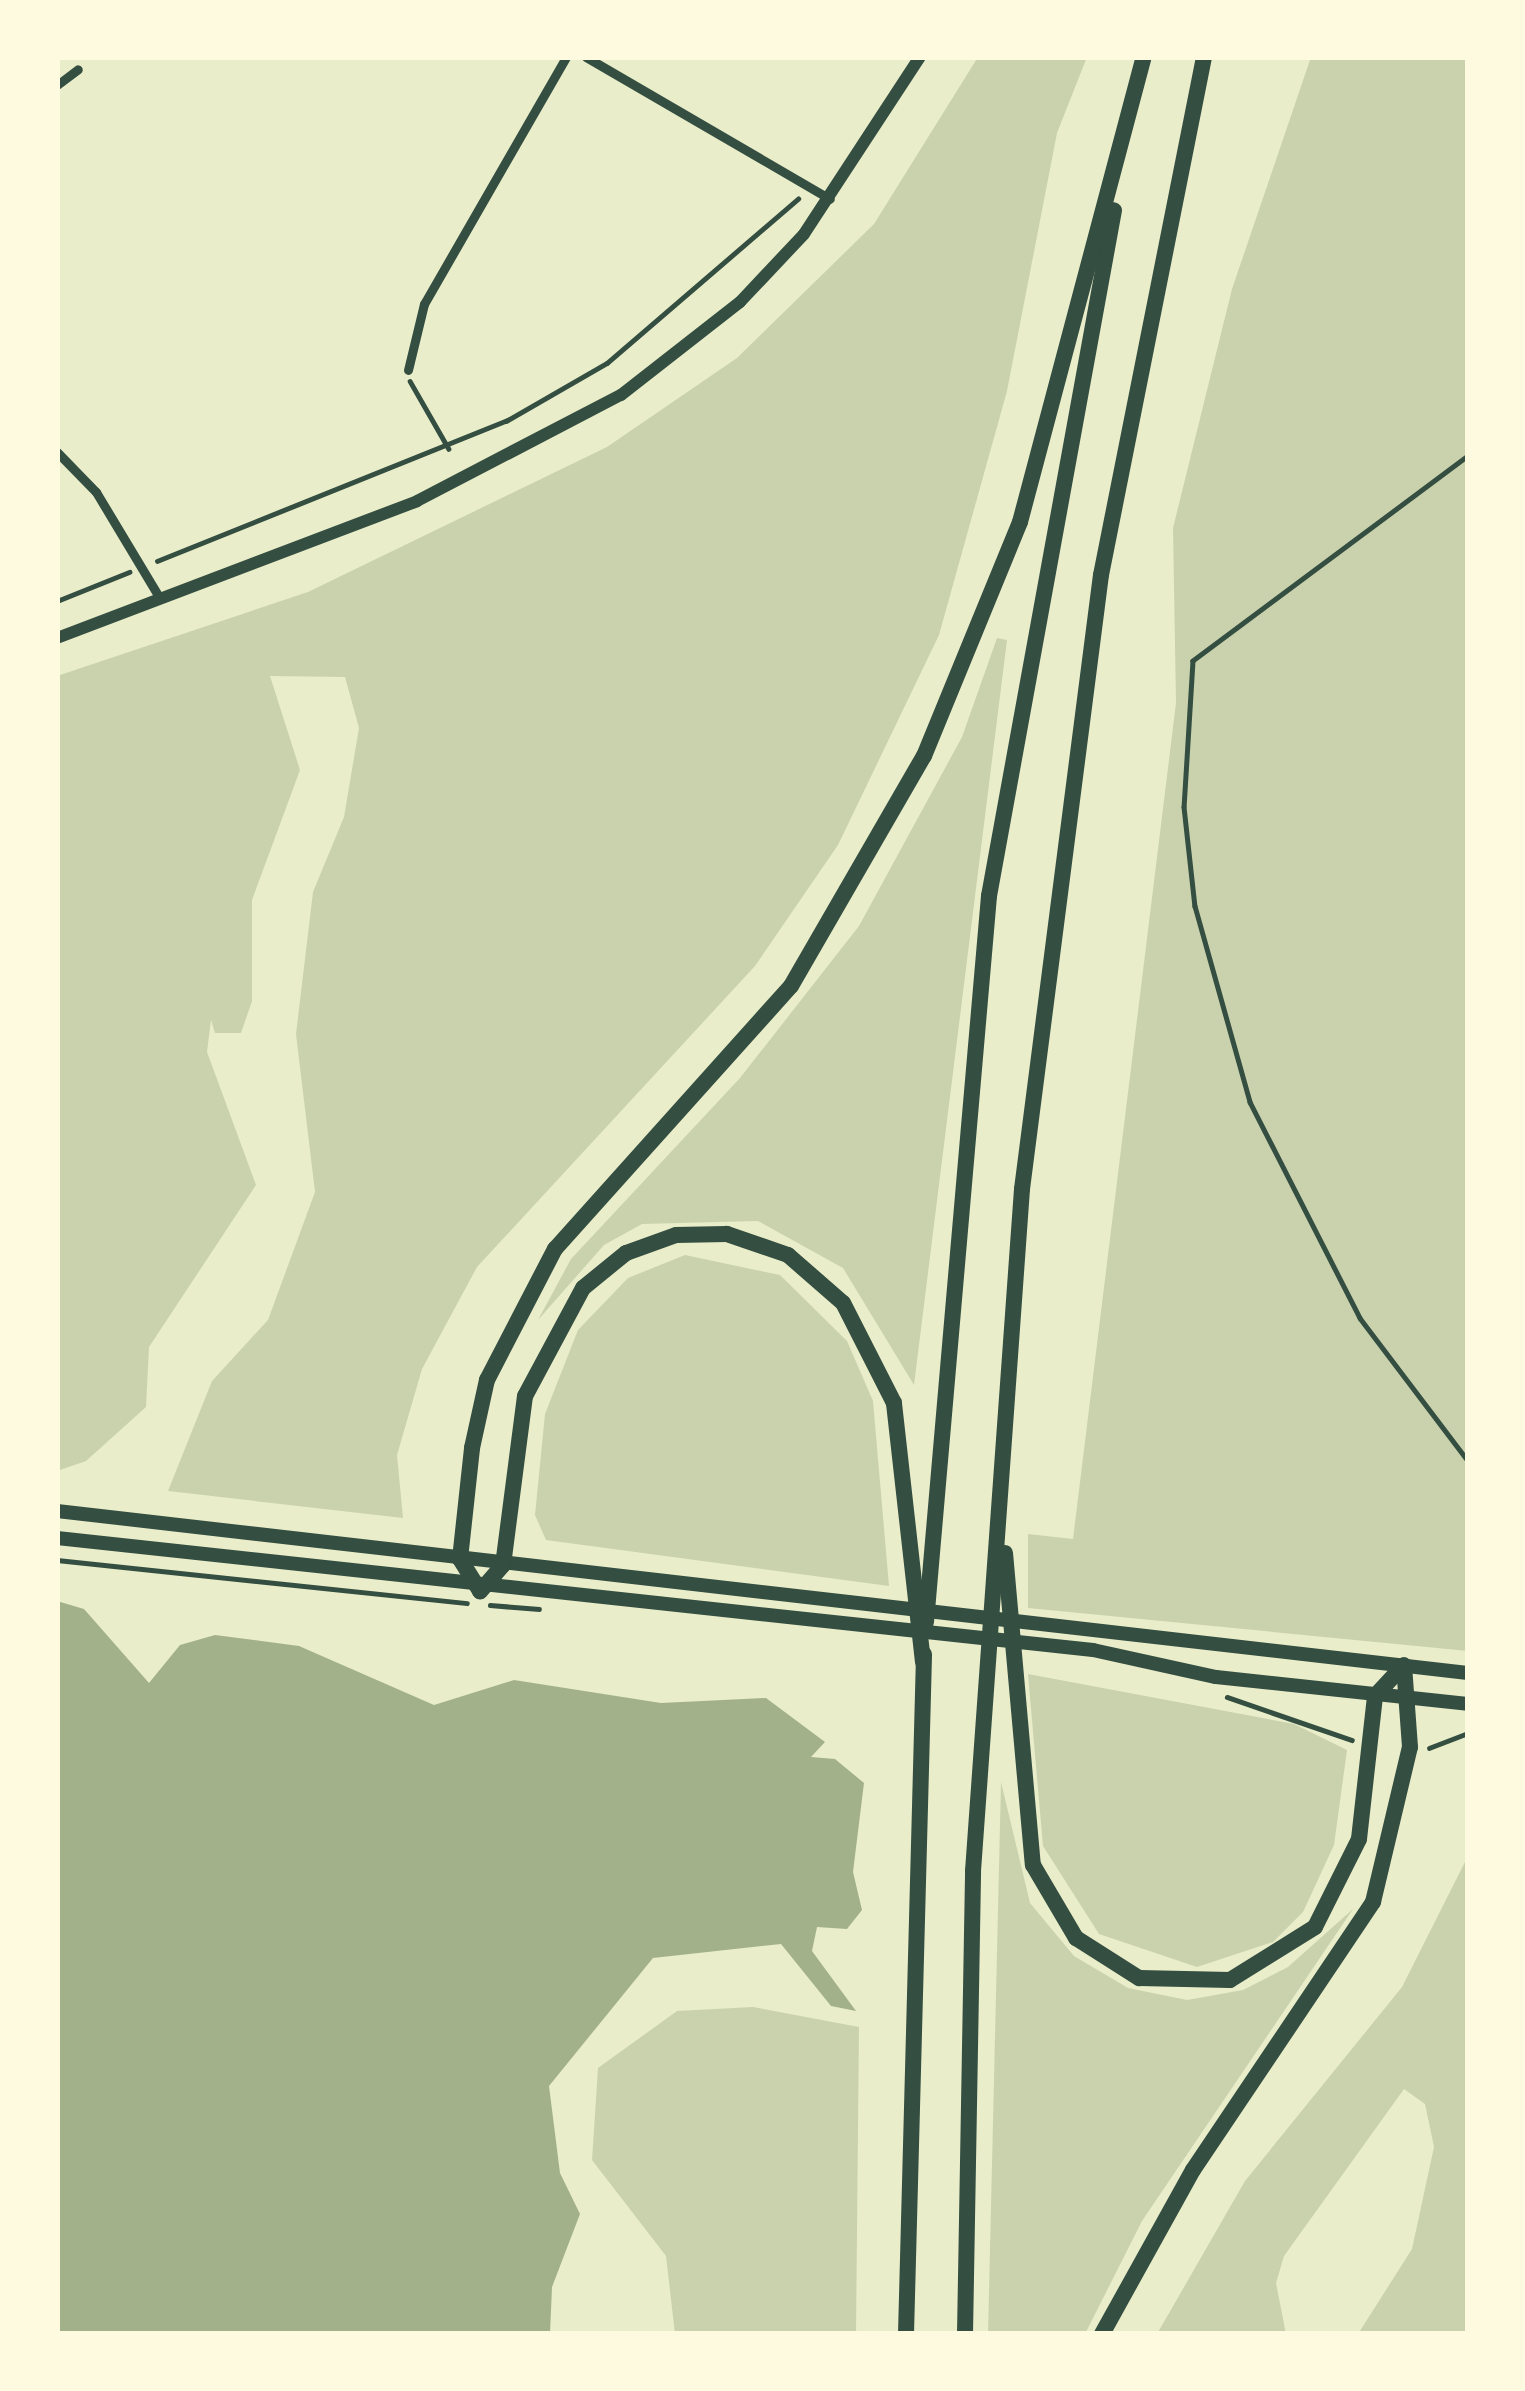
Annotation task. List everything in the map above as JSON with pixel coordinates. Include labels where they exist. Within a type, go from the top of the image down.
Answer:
[{"type":"highway","points":[[923,1662],[902,1444],[881,1368],[816,1277],[727,1234],[676,1235],[626,1253],[548,1336],[515,1439],[503,1565],[480,1592],[460,1559],[487,1380],[520,1304],[603,1189],[791,986],[924,756],[1020,522],[1146,57]]},
{"type":"highway","points":[[906,2334],[923,1662],[989,896],[1049,523],[1146,57]]},
{"type":"highway","points":[[965,2334],[973,1870],[1001,1486],[1057,872],[1101,575],[1204,57]]},
{"type":"highway","points":[[1001,1486],[1025,1837],[1051,1905],[1106,1962],[1152,1981],[1210,1984],[1294,1948],[1348,1871],[1372,1744],[1375,1696],[1404,1665]]},
{"type":"highway","points":[[1102,2334],[1193,2170],[1353,1940],[1385,1867],[1410,1747],[1414,1700],[1404,1665]]},
{"type":"main road","points":[[57,1511],[1468,1673]]},
{"type":"main road","points":[[57,1538],[480,1592],[1093,1650],[1375,1696],[1468,1704]]},
{"type":"street","points":[[408,370],[424,304],[566,57]]},
{"type":"street","points":[[586,57],[830,199]]},
{"type":"street","points":[[611,71],[619,57]]},
{"type":"street","points":[[57,638],[476,475],[621,395],[740,302],[830,199],[920,57]]},
{"type":"street","points":[[57,85],[78,69]]},
{"type":"street","points":[[57,452],[144,566],[159,597]]},
{"type":"path","points":[[57,601],[448,449],[607,363],[813,186]]},
{"type":"path","points":[[408,370],[448,449]]},
{"type":"path","points":[[1468,456],[1192,661],[1184,807],[1195,906],[1250,1102],[1360,1318],[1468,1461]]},
{"type":"path","points":[[57,1560],[562,1612]]},
{"type":"path","points":[[1205,1692],[1372,1744]]},
{"type":"path","points":[[1410,1747],[1468,1732]]},
{"type":"shaded area","points":[[978,57],[1087,57],[1057,133],[1007,391],[939,635],[838,845],[755,966],[477,1267],[422,1369],[397,1455],[403,1518],[168,1491],[212,1381],[268,1320],[315,1192],[296,1034],[313,892],[344,817],[359,728],[345,677],[270,676],[300,770],[252,900],[252,1001],[241,1033],[215,1033],[211,1020],[207,1052],[256,1185],[149,1347],[146,1407],[86,1461],[57,1471],[57,676],[308,592],[607,447],[737,358],[874,224]]},
{"type":"shaded area","points":[[1311,57],[1468,57],[1468,1651],[1028,1608],[1028,1534],[1073,1539],[1176,703],[1173,528],[1232,289]]},
{"type":"shaded area","points":[[997,638],[1007,640],[914,1385],[843,1268],[758,1221],[642,1224],[604,1245],[538,1320],[571,1259],[740,1078],[859,926],[962,737]]},
{"type":"shaded area","points":[[685,1255],[780,1275],[847,1341],[873,1401],[889,1586],[546,1540],[535,1515],[545,1414],[578,1330],[628,1278]]},
{"type":"shaded area","points":[[57,1601],[84,1609],[149,1683],[180,1645],[215,1635],[299,1646],[434,1705],[514,1680],[661,1703],[766,1698],[825,1742],[811,1757],[835,1759],[864,1783],[853,1872],[862,1910],[847,1929],[817,1927],[812,1951],[856,2011],[831,2006],[781,1944],[653,1958],[549,2086],[560,2173],[580,2214],[552,2287],[550,2334],[57,2334]]},
{"type":"shaded area","points":[[1028,1674],[1294,1724],[1347,1750],[1334,1845],[1303,1912],[1273,1942],[1197,1967],[1099,1934],[1043,1846]]},
{"type":"shaded area","points":[[1001,1782],[1030,1903],[1074,1956],[1128,1988],[1187,2000],[1243,1990],[1288,1967],[1353,1909],[1142,2221],[1085,2334],[988,2334]]},
{"type":"shaded area","points":[[1468,1856],[1468,2334],[1358,2334],[1412,2249],[1434,2147],[1425,2104],[1404,2089],[1284,2256],[1276,2283],[1286,2334],[1157,2334],[1245,2181],[1402,1987]]},
{"type":"shaded area","points":[[753,2007],[859,2027],[856,2334],[675,2334],[666,2256],[592,2160],[598,2068],[677,2011]]}]
